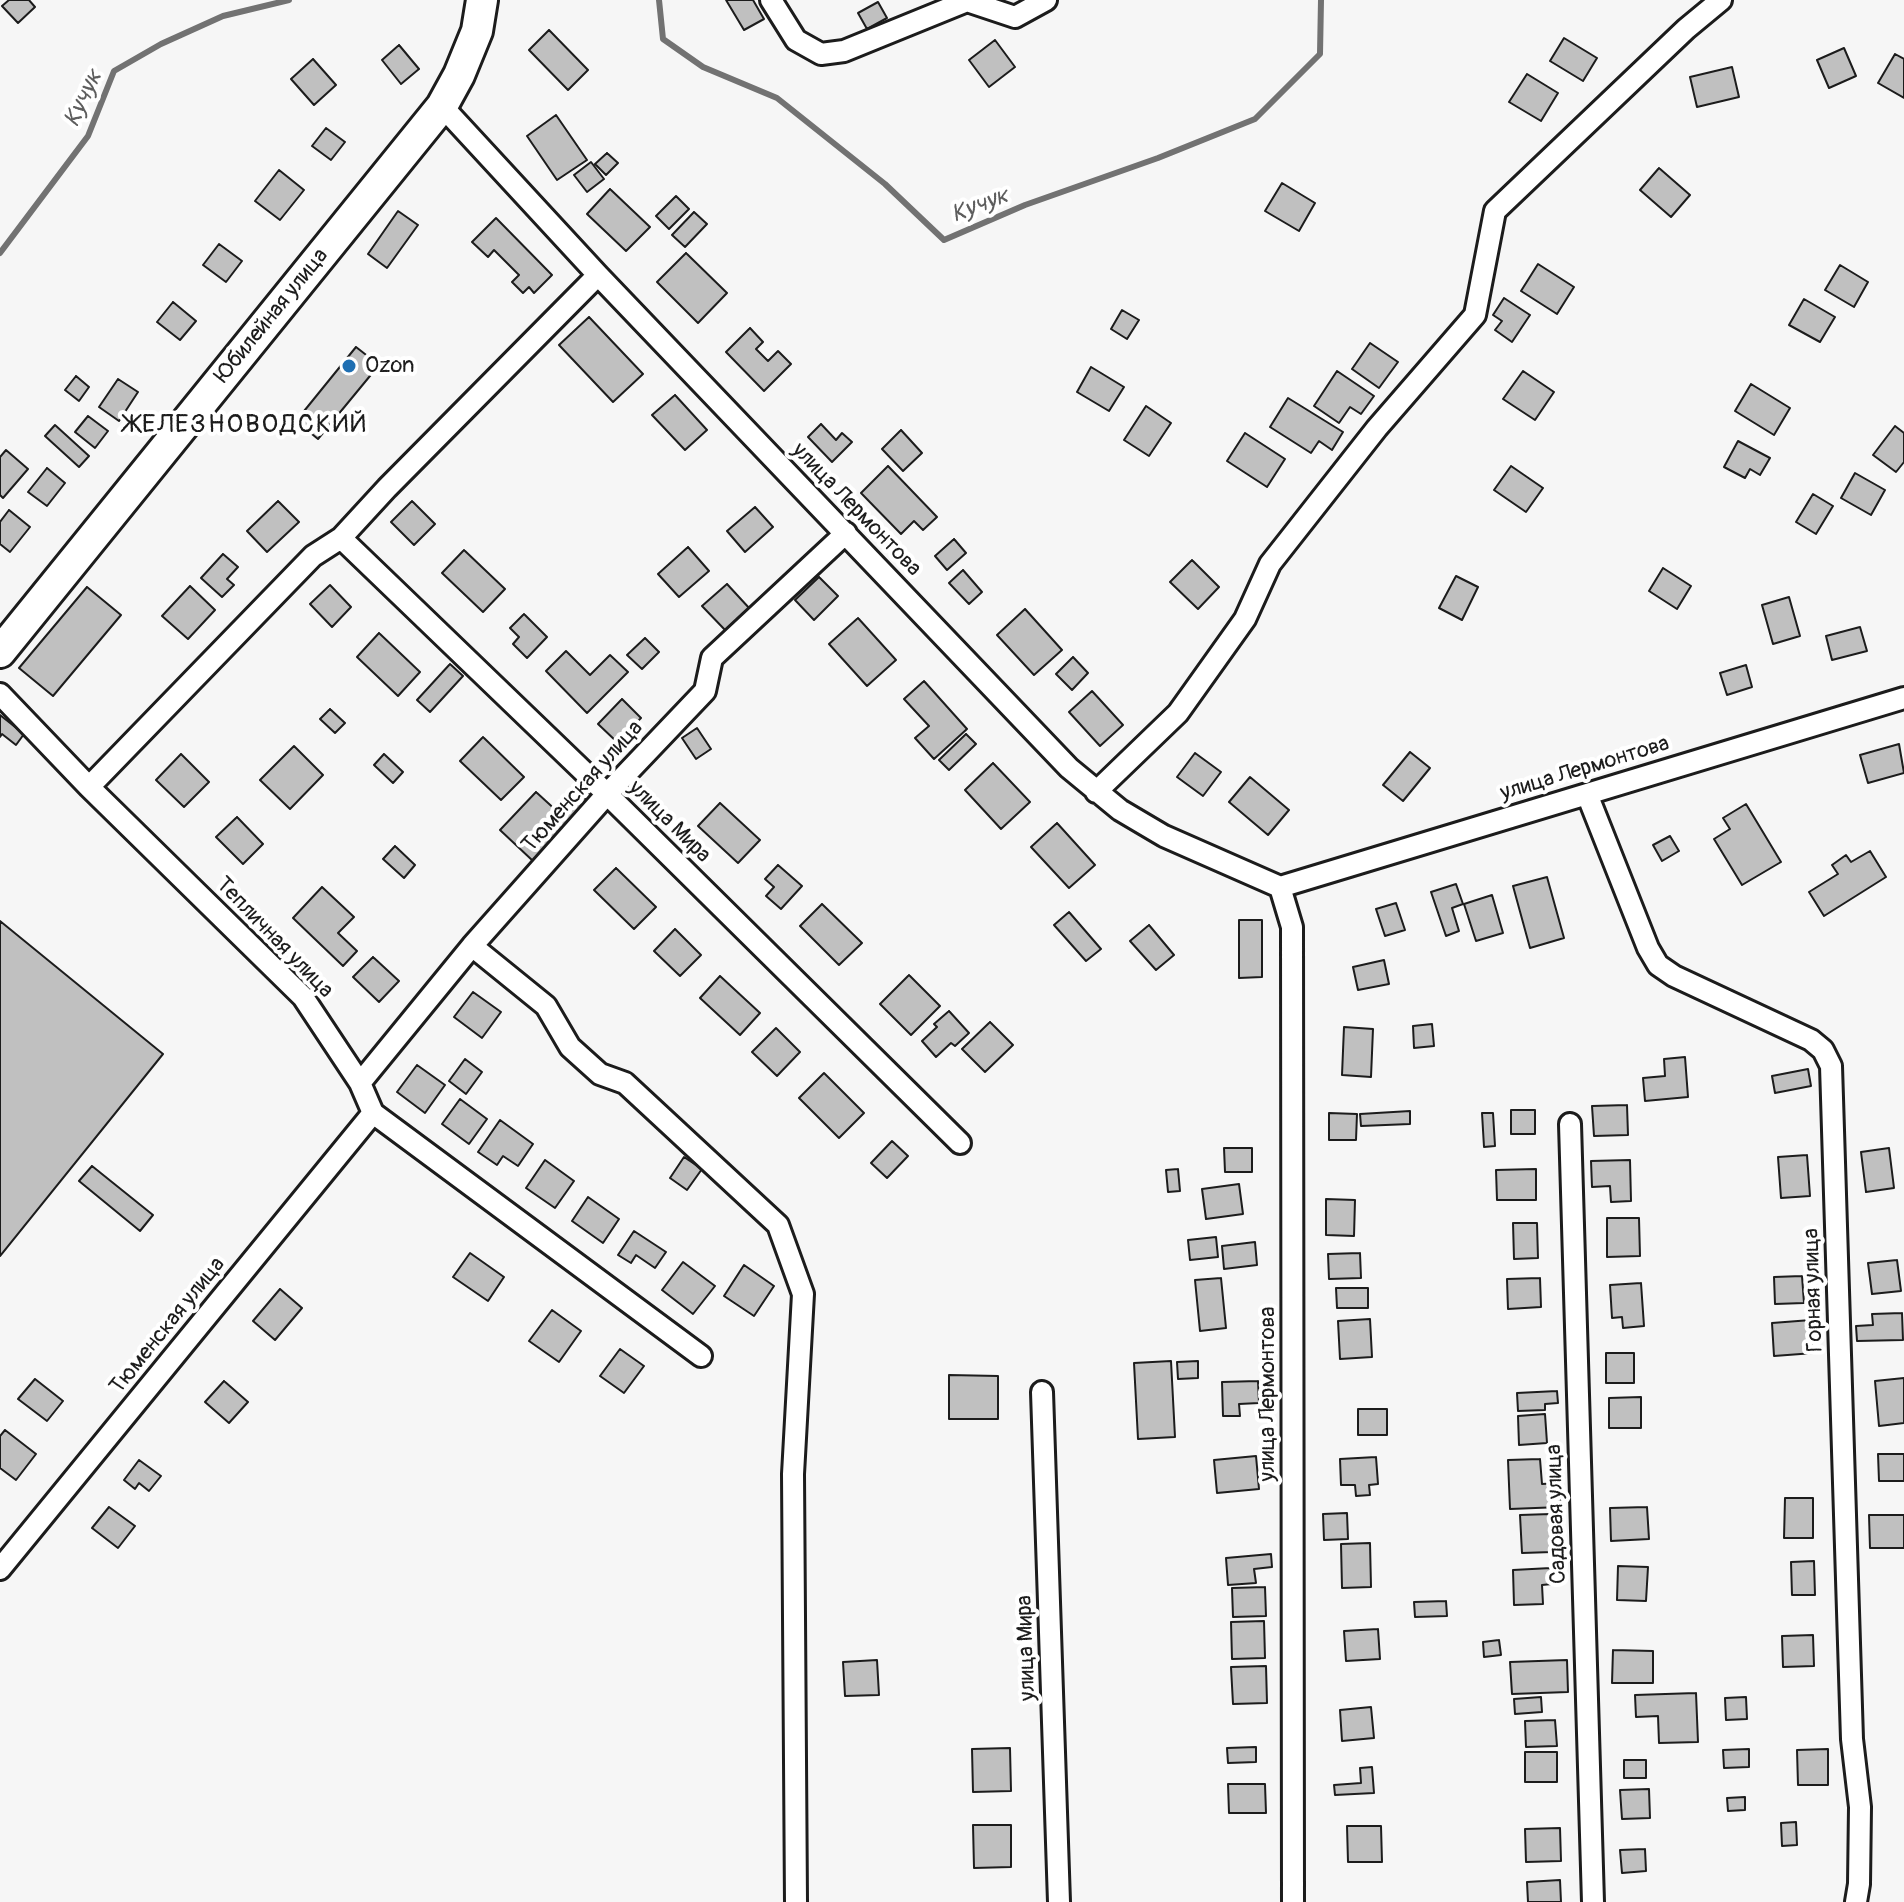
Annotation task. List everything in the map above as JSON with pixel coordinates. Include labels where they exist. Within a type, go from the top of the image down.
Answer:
[{"type":"street","name":"Юбилейная улица","points":[[0,652],[442,106],[477,31],[482,0]]},
{"type":"street","points":[[771,0],[796,40],[821,54],[844,51],[967,1],[1015,17],[1046,0]]},
{"type":"street","points":[[1096,792],[1178,713],[1245,619],[1270,564],[1377,428],[1475,315],[1495,211],[1686,29],[1721,0]]},
{"type":"street","name":"улица Лермонтова","points":[[442,106],[598,275],[1069,768],[1096,792],[1164,836],[1280,887],[1904,698]]},
{"type":"street","points":[[89,787],[313,556],[341,538],[598,275]]},
{"type":"street","name":"Тюменская улица","points":[[360,1083],[472,946],[607,794],[705,691],[712,658],[846,533]]},
{"type":"street","name":"улица Мира","points":[[341,538],[607,794],[960,1143]]},
{"type":"street","name":"Тепличная улица","points":[[0,694],[89,787],[303,997],[360,1083],[373,1113]]},
{"type":"street","name":"Горная улица","points":[[1587,794],[1648,948],[1658,965],[1674,976],[1811,1040],[1823,1050],[1831,1066],[1852,1739],[1860,1807],[1856,1902]]},
{"type":"street","name":"улица Лермонтова","points":[[1280,887],[1292,927],[1293,1902]]},
{"type":"street","points":[[472,946],[546,1006],[570,1047],[600,1074],[625,1083],[778,1225],[803,1294],[793,1474],[796,1902]]},
{"type":"street","points":[[373,1113],[701,1356]]},
{"type":"street","name":"Тюменская улица","points":[[0,1569],[373,1113]]},
{"type":"street","name":"Садовая улица","points":[[1570,1124],[1593,1902]]},
{"type":"street","name":"улица Мира","points":[[1042,1392],[1059,1902]]},
{"type":"building","points":[[9,0],[29,0],[35,7],[18,23],[2,6]]},
{"type":"building","points":[[726,0],[753,0],[764,19],[744,30]]},
{"type":"building","points":[[878,2],[887,18],[867,29],[858,13]]},
{"type":"building","points":[[549,30],[588,70],[568,90],[529,50]]},
{"type":"building","points":[[1564,38],[1597,58],[1583,81],[1550,61]]},
{"type":"building","points":[[995,40],[1015,67],[989,87],[969,60]]},
{"type":"building","points":[[399,45],[419,69],[401,84],[382,60]]},
{"type":"building","points":[[1844,48],[1856,76],[1829,88],[1817,60]]},
{"type":"building","points":[[1895,54],[1904,59],[1904,98],[1878,83]]},
{"type":"building","points":[[313,59],[336,85],[314,105],[291,79]]},
{"type":"building","points":[[1732,67],[1739,97],[1697,107],[1690,77]]},
{"type":"building","points":[[1527,74],[1558,93],[1541,121],[1509,102]]},
{"type":"building","points":[[556,115],[587,160],[557,180],[527,136]]},
{"type":"building","points":[[326,128],[345,142],[331,160],[312,146]]},
{"type":"building","points":[[607,153],[618,163],[606,175],[595,164]]},
{"type":"building","points":[[591,162],[604,179],[587,192],[574,175]]},
{"type":"building","points":[[1659,168],[1690,195],[1671,217],[1640,190]]},
{"type":"building","points":[[279,170],[304,190],[280,220],[255,201]]},
{"type":"building","points":[[1282,183],[1315,203],[1299,231],[1265,211]]},
{"type":"building","points":[[610,189],[650,227],[626,251],[587,214]]},
{"type":"building","points":[[676,196],[689,209],[669,229],[656,216]]},
{"type":"building","points":[[398,211],[418,225],[387,268],[368,254]]},
{"type":"building","points":[[694,212],[707,224],[685,247],[672,235]]},
{"type":"building","points":[[496,218],[552,275],[534,293],[529,287],[523,293],[512,282],[519,275],[494,250],[488,257],[472,242]]},
{"type":"building","points":[[219,244],[242,261],[226,282],[203,265]]},
{"type":"building","points":[[686,253],[727,293],[698,323],[657,282]]},
{"type":"building","points":[[1538,264],[1574,287],[1557,314],[1521,291]]},
{"type":"building","points":[[1840,265],[1868,282],[1854,307],[1825,290]]},
{"type":"building","points":[[1504,298],[1530,315],[1512,342],[1495,330],[1502,321],[1493,315]]},
{"type":"building","points":[[1804,299],[1835,317],[1820,342],[1789,325]]},
{"type":"building","points":[[173,302],[196,321],[180,340],[157,322]]},
{"type":"building","points":[[1122,310],[1139,320],[1127,339],[1111,329]]},
{"type":"building","points":[[589,317],[643,374],[613,402],[559,345]]},
{"type":"building","points":[[750,328],[763,342],[756,349],[768,361],[778,351],[791,364],[764,391],[726,352]]},
{"type":"building","points":[[1370,343],[1398,362],[1379,388],[1352,369]]},
{"type":"building","points":[[356,347],[379,365],[318,439],[296,421]]},
{"type":"building","points":[[1091,367],[1124,387],[1109,411],[1077,392]]},
{"type":"building","points":[[1337,371],[1374,396],[1361,414],[1350,407],[1339,423],[1314,406]]},
{"type":"building","points":[[1523,371],[1554,392],[1535,420],[1503,399]]},
{"type":"building","points":[[76,376],[89,387],[79,401],[65,390]]},
{"type":"building","points":[[118,379],[138,392],[119,421],[99,407]]},
{"type":"building","points":[[1751,384],[1790,408],[1774,435],[1735,411]]},
{"type":"building","points":[[675,395],[707,430],[685,450],[652,415]]},
{"type":"building","points":[[1288,398],[1343,432],[1332,450],[1319,441],[1311,453],[1270,427]]},
{"type":"building","points":[[1146,406],[1171,423],[1149,456],[1124,440]]},
{"type":"building","points":[[88,416],[108,431],[95,448],[75,432]]},
{"type":"building","points":[[821,424],[836,440],[842,433],[852,442],[832,462],[808,437]]},
{"type":"building","points":[[55,425],[89,456],[79,467],[45,436]]},
{"type":"building","points":[[1895,426],[1904,433],[1904,462],[1896,472],[1873,455]]},
{"type":"building","points":[[901,430],[922,453],[903,471],[882,449]]},
{"type":"building","points":[[1245,433],[1285,459],[1267,487],[1227,461]]},
{"type":"building","points":[[1738,441],[1770,458],[1760,475],[1750,469],[1745,478],[1724,467]]},
{"type":"building","points":[[6,450],[28,469],[3,498],[0,495],[0,457]]},
{"type":"building","points":[[888,466],[937,517],[923,530],[914,521],[901,534],[861,493]]},
{"type":"building","points":[[1511,466],[1543,488],[1526,512],[1494,490]]},
{"type":"building","points":[[47,468],[65,483],[47,506],[28,492]]},
{"type":"building","points":[[1855,473],[1885,490],[1871,515],[1841,498]]},
{"type":"building","points":[[1813,494],[1833,506],[1816,534],[1796,522]]},
{"type":"building","points":[[278,501],[299,522],[267,552],[247,531]]},
{"type":"building","points":[[412,501],[435,524],[414,545],[391,522]]},
{"type":"building","points":[[755,507],[773,527],[745,552],[727,531]]},
{"type":"building","points":[[9,510],[30,527],[10,552],[0,544],[0,522]]},
{"type":"building","points":[[954,539],[966,553],[947,570],[935,556]]},
{"type":"building","points":[[688,547],[709,571],[679,597],[658,574]]},
{"type":"building","points":[[464,550],[505,589],[483,612],[442,573]]},
{"type":"building","points":[[223,554],[238,567],[227,579],[234,585],[222,597],[201,578]]},
{"type":"building","points":[[1192,560],[1219,587],[1198,609],[1170,582]]},
{"type":"building","points":[[1663,568],[1691,586],[1677,609],[1649,591]]},
{"type":"building","points":[[963,570],[982,592],[969,604],[949,583]]},
{"type":"building","points":[[1456,576],[1478,587],[1462,620],[1439,608]]},
{"type":"building","points":[[819,577],[838,596],[814,620],[795,600]]},
{"type":"building","points":[[727,584],[750,609],[726,631],[702,606]]},
{"type":"building","points":[[330,585],[351,607],[332,627],[310,604]]},
{"type":"building","points":[[190,586],[215,610],[188,639],[162,616]]},
{"type":"building","points":[[87,587],[121,615],[53,696],[19,668]]},
{"type":"building","points":[[1789,597],[1800,636],[1773,644],[1762,605]]},
{"type":"building","points":[[1025,609],[1062,650],[1034,675],[997,635]]},
{"type":"building","points":[[524,614],[547,637],[527,658],[513,644],[519,637],[510,628]]},
{"type":"building","points":[[858,618],[896,660],[867,686],[829,644]]},
{"type":"building","points":[[1860,627],[1867,651],[1832,660],[1826,636]]},
{"type":"building","points":[[379,633],[420,672],[398,696],[357,657]]},
{"type":"building","points":[[645,638],[659,652],[642,669],[627,655]]},
{"type":"building","points":[[566,651],[590,675],[610,655],[628,672],[587,713],[546,671]]},
{"type":"building","points":[[1073,657],[1088,673],[1072,690],[1056,674]]},
{"type":"building","points":[[450,664],[463,676],[430,712],[417,700]]},
{"type":"building","points":[[1746,665],[1752,687],[1727,695],[1720,673]]},
{"type":"building","points":[[924,681],[967,729],[934,759],[915,738],[929,726],[904,699]]},
{"type":"building","points":[[1092,691],[1123,725],[1100,746],[1069,712]]},
{"type":"building","points":[[622,699],[641,718],[617,742],[598,724]]},
{"type":"building","points":[[330,709],[345,723],[335,733],[320,719]]},
{"type":"building","points":[[0,715],[24,734],[16,745],[2,734],[0,737]]},
{"type":"building","points":[[697,728],[711,749],[696,759],[682,738]]},
{"type":"building","points":[[966,734],[976,744],[949,770],[939,760]]},
{"type":"building","points":[[483,737],[524,777],[501,800],[460,761]]},
{"type":"building","points":[[1899,744],[1904,773],[1868,783],[1860,755]]},
{"type":"building","points":[[294,746],[323,775],[290,809],[260,780]]},
{"type":"building","points":[[1410,752],[1430,768],[1403,801],[1383,785]]},
{"type":"building","points":[[1195,753],[1221,772],[1203,796],[1177,777]]},
{"type":"building","points":[[181,754],[209,782],[184,807],[156,780]]},
{"type":"building","points":[[384,754],[403,772],[393,783],[374,765]]},
{"type":"building","points":[[993,763],[1030,802],[1001,829],[965,790]]},
{"type":"building","points":[[1250,777],[1289,810],[1268,835],[1229,802]]},
{"type":"building","points":[[536,792],[559,813],[578,793],[589,802],[533,861],[500,830]]},
{"type":"building","points":[[720,803],[760,840],[738,863],[698,826]]},
{"type":"building","points":[[1746,804],[1781,862],[1742,885],[1714,839],[1730,829],[1723,818]]},
{"type":"building","points":[[237,817],[263,844],[243,864],[216,837]]},
{"type":"building","points":[[1057,823],[1095,865],[1069,888],[1031,847]]},
{"type":"building","points":[[1670,836],[1679,851],[1662,861],[1653,845]]},
{"type":"building","points":[[395,846],[415,865],[404,878],[383,859]]},
{"type":"building","points":[[1870,851],[1886,877],[1824,916],[1809,892],[1838,874],[1832,865],[1846,855],[1851,862]]},
{"type":"building","points":[[778,865],[802,886],[781,909],[766,896],[774,887],[765,879]]},
{"type":"building","points":[[616,868],[656,907],[634,929],[594,890]]},
{"type":"building","points":[[1547,877],[1564,938],[1530,948],[1513,886]]},
{"type":"building","points":[[1456,884],[1463,904],[1452,908],[1459,931],[1446,936],[1431,892]]},
{"type":"building","points":[[322,887],[354,917],[338,933],[357,951],[343,966],[293,918]]},
{"type":"building","points":[[1492,895],[1503,933],[1476,941],[1464,904]]},
{"type":"building","points":[[1396,903],[1405,930],[1385,936],[1376,909]]},
{"type":"building","points":[[822,904],[862,943],[839,965],[800,926]]},
{"type":"building","points":[[1069,912],[1101,949],[1086,961],[1054,925]]},
{"type":"building","points":[[1239,920],[1262,920],[1262,977],[1239,978]]},
{"type":"building","points":[[0,921],[163,1054],[0,1256]]},
{"type":"building","points":[[1149,925],[1174,955],[1156,970],[1130,941]]},
{"type":"building","points":[[675,929],[701,955],[680,976],[654,951]]},
{"type":"building","points":[[373,957],[399,981],[379,1002],[353,977]]},
{"type":"building","points":[[1384,960],[1389,984],[1358,990],[1353,967]]},
{"type":"building","points":[[909,975],[940,1006],[911,1035],[880,1004]]},
{"type":"building","points":[[720,976],[760,1013],[740,1035],[700,998]]},
{"type":"building","points":[[473,992],[501,1012],[482,1038],[454,1017]]},
{"type":"building","points":[[949,1011],[969,1033],[955,1046],[951,1043],[936,1057],[922,1041],[937,1027],[934,1024]]},
{"type":"building","points":[[990,1022],[1013,1045],[985,1072],[962,1049]]},
{"type":"building","points":[[1432,1024],[1434,1046],[1414,1048],[1413,1026]]},
{"type":"building","points":[[1344,1027],[1373,1029],[1371,1077],[1342,1075]]},
{"type":"building","points":[[776,1028],[800,1052],[777,1076],[752,1052]]},
{"type":"building","points":[[1685,1057],[1688,1097],[1645,1101],[1643,1078],[1665,1076],[1664,1059]]},
{"type":"building","points":[[465,1059],[482,1072],[466,1094],[449,1081]]},
{"type":"building","points":[[417,1065],[445,1085],[425,1113],[397,1092]]},
{"type":"building","points":[[1808,1069],[1811,1086],[1775,1093],[1772,1076]]},
{"type":"building","points":[[824,1073],[864,1113],[839,1138],[799,1098]]},
{"type":"building","points":[[460,1099],[487,1119],[469,1144],[442,1124]]},
{"type":"building","points":[[1627,1105],[1628,1135],[1594,1136],[1592,1106]]},
{"type":"building","points":[[1511,1110],[1535,1110],[1535,1134],[1511,1134]]},
{"type":"building","points":[[1410,1111],[1410,1124],[1361,1126],[1360,1114]]},
{"type":"building","points":[[1329,1113],[1357,1114],[1356,1140],[1329,1140]]},
{"type":"building","points":[[1482,1113],[1493,1113],[1495,1146],[1484,1147]]},
{"type":"building","points":[[500,1120],[533,1144],[518,1166],[503,1156],[497,1165],[478,1152]]},
{"type":"building","points":[[892,1141],[908,1156],[887,1178],[871,1163]]},
{"type":"building","points":[[1224,1148],[1252,1148],[1252,1172],[1225,1172]]},
{"type":"building","points":[[1889,1148],[1894,1188],[1866,1192],[1861,1152]]},
{"type":"building","points":[[1807,1155],[1810,1196],[1781,1198],[1778,1157]]},
{"type":"building","points":[[684,1157],[702,1169],[687,1190],[670,1178]]},
{"type":"building","points":[[545,1160],[574,1181],[555,1208],[526,1188]]},
{"type":"building","points":[[1630,1160],[1631,1201],[1611,1202],[1610,1186],[1592,1187],[1591,1161]]},
{"type":"building","points":[[92,1166],[153,1215],[140,1231],[79,1181]]},
{"type":"building","points":[[1178,1169],[1180,1191],[1168,1192],[1166,1170]]},
{"type":"building","points":[[1536,1169],[1536,1200],[1497,1200],[1496,1170]]},
{"type":"building","points":[[1239,1184],[1243,1214],[1206,1219],[1202,1189]]},
{"type":"building","points":[[588,1197],[619,1219],[603,1243],[572,1221]]},
{"type":"building","points":[[1326,1199],[1355,1200],[1354,1236],[1326,1235]]},
{"type":"building","points":[[1607,1218],[1639,1218],[1640,1256],[1607,1257]]},
{"type":"building","points":[[1513,1223],[1537,1223],[1538,1258],[1514,1259]]},
{"type":"building","points":[[634,1231],[666,1252],[655,1268],[636,1255],[631,1263],[618,1255]]},
{"type":"building","points":[[1216,1237],[1218,1257],[1190,1260],[1188,1240]]},
{"type":"building","points":[[1255,1242],[1257,1265],[1224,1269],[1222,1246]]},
{"type":"building","points":[[470,1253],[504,1277],[488,1301],[453,1277]]},
{"type":"building","points":[[1360,1253],[1361,1278],[1329,1279],[1328,1254]]},
{"type":"building","points":[[1897,1260],[1901,1291],[1872,1294],[1868,1263]]},
{"type":"building","points":[[683,1262],[715,1286],[693,1314],[662,1290]]},
{"type":"building","points":[[744,1265],[774,1286],[754,1316],[724,1296]]},
{"type":"building","points":[[1802,1276],[1804,1303],[1775,1304],[1774,1277]]},
{"type":"building","points":[[1221,1278],[1226,1328],[1200,1331],[1195,1280]]},
{"type":"building","points":[[1540,1278],[1541,1307],[1508,1309],[1507,1279]]},
{"type":"building","points":[[1641,1283],[1644,1326],[1623,1328],[1622,1317],[1612,1318],[1610,1285]]},
{"type":"building","points":[[1336,1288],[1368,1288],[1368,1308],[1337,1308]]},
{"type":"building","points":[[280,1289],[302,1308],[275,1340],[253,1321]]},
{"type":"building","points":[[552,1310],[581,1331],[559,1362],[529,1341]]},
{"type":"building","points":[[1902,1313],[1903,1340],[1857,1341],[1856,1326],[1873,1325],[1872,1314]]},
{"type":"building","points":[[1370,1319],[1372,1357],[1340,1359],[1338,1321]]},
{"type":"building","points":[[1811,1320],[1814,1353],[1774,1356],[1772,1323]]},
{"type":"building","points":[[620,1349],[644,1366],[624,1393],[600,1376]]},
{"type":"building","points":[[1606,1353],[1634,1353],[1634,1383],[1606,1383]]},
{"type":"building","points":[[1171,1361],[1175,1437],[1138,1439],[1134,1363]]},
{"type":"building","points":[[1198,1361],[1198,1378],[1178,1379],[1177,1362]]},
{"type":"building","points":[[949,1375],[998,1376],[998,1419],[949,1419]]},
{"type":"building","points":[[1904,1378],[1904,1423],[1879,1426],[1875,1381]]},
{"type":"building","points":[[35,1379],[63,1401],[47,1421],[18,1399]]},
{"type":"building","points":[[224,1381],[248,1402],[229,1423],[205,1402]]},
{"type":"building","points":[[1258,1381],[1259,1403],[1239,1404],[1240,1416],[1223,1416],[1222,1382]]},
{"type":"building","points":[[1557,1391],[1558,1403],[1545,1404],[1545,1410],[1518,1411],[1517,1393]]},
{"type":"building","points":[[1641,1397],[1641,1428],[1609,1428],[1609,1398]]},
{"type":"building","points":[[1358,1409],[1387,1409],[1387,1435],[1358,1435]]},
{"type":"building","points":[[1545,1414],[1547,1443],[1519,1445],[1518,1416]]},
{"type":"building","points":[[5,1430],[36,1454],[16,1480],[0,1468],[0,1436]]},
{"type":"building","points":[[1878,1454],[1904,1454],[1904,1481],[1879,1481]]},
{"type":"building","points":[[1256,1456],[1259,1489],[1217,1493],[1214,1460]]},
{"type":"building","points":[[1376,1457],[1378,1484],[1369,1485],[1370,1495],[1356,1496],[1355,1485],[1341,1485],[1340,1459]]},
{"type":"building","points":[[1540,1459],[1542,1484],[1560,1483],[1561,1507],[1510,1509],[1508,1460]]},
{"type":"building","points":[[139,1460],[161,1476],[149,1491],[139,1483],[135,1489],[124,1480]]},
{"type":"building","points":[[1785,1498],[1813,1498],[1813,1538],[1784,1538]]},
{"type":"building","points":[[109,1507],[135,1526],[118,1548],[92,1528]]},
{"type":"building","points":[[1647,1507],[1649,1539],[1611,1541],[1610,1508]]},
{"type":"building","points":[[1347,1513],[1348,1539],[1324,1540],[1323,1514]]},
{"type":"building","points":[[1551,1514],[1552,1552],[1522,1553],[1520,1515]]},
{"type":"building","points":[[1869,1515],[1904,1515],[1904,1548],[1870,1548]]},
{"type":"building","points":[[1370,1543],[1371,1587],[1342,1588],[1341,1544]]},
{"type":"building","points":[[1271,1554],[1272,1567],[1254,1569],[1256,1583],[1228,1585],[1226,1558]]},
{"type":"building","points":[[1814,1561],[1815,1595],[1792,1595],[1791,1562]]},
{"type":"building","points":[[1618,1566],[1648,1567],[1646,1601],[1617,1600]]},
{"type":"building","points":[[1551,1568],[1552,1584],[1542,1585],[1543,1604],[1514,1605],[1513,1570]]},
{"type":"building","points":[[1265,1587],[1266,1616],[1233,1617],[1232,1588]]},
{"type":"building","points":[[1446,1601],[1447,1616],[1415,1617],[1414,1602]]},
{"type":"building","points":[[1264,1621],[1265,1658],[1232,1659],[1231,1622]]},
{"type":"building","points":[[1378,1629],[1380,1659],[1346,1661],[1344,1631]]},
{"type":"building","points":[[1813,1635],[1814,1666],[1783,1667],[1782,1636]]},
{"type":"building","points":[[1499,1640],[1501,1655],[1484,1657],[1483,1642]]},
{"type":"building","points":[[1613,1650],[1653,1651],[1653,1683],[1612,1683]]},
{"type":"building","points":[[877,1660],[879,1695],[845,1696],[843,1662]]},
{"type":"building","points":[[1567,1660],[1568,1692],[1512,1694],[1510,1662]]},
{"type":"building","points":[[1266,1666],[1267,1703],[1233,1704],[1231,1667]]},
{"type":"building","points":[[1696,1693],[1698,1742],[1659,1743],[1658,1716],[1636,1717],[1635,1695]]},
{"type":"building","points":[[1541,1697],[1542,1712],[1515,1714],[1514,1699]]},
{"type":"building","points":[[1746,1697],[1747,1719],[1726,1720],[1725,1698]]},
{"type":"building","points":[[1371,1707],[1374,1738],[1342,1741],[1340,1710]]},
{"type":"building","points":[[1555,1720],[1557,1746],[1526,1747],[1525,1721]]},
{"type":"building","points":[[1256,1747],[1256,1762],[1228,1763],[1227,1748]]},
{"type":"building","points":[[1010,1748],[1011,1791],[973,1792],[972,1749]]},
{"type":"building","points":[[1749,1749],[1749,1767],[1724,1768],[1723,1750]]},
{"type":"building","points":[[1828,1749],[1828,1785],[1798,1785],[1797,1750]]},
{"type":"building","points":[[1525,1752],[1557,1752],[1557,1782],[1525,1782]]},
{"type":"building","points":[[1624,1760],[1646,1760],[1646,1778],[1624,1778]]},
{"type":"building","points":[[1372,1767],[1374,1793],[1335,1795],[1334,1785],[1361,1783],[1360,1768]]},
{"type":"building","points":[[1228,1784],[1265,1784],[1266,1813],[1229,1813]]},
{"type":"building","points":[[1649,1789],[1650,1818],[1622,1819],[1620,1790]]},
{"type":"building","points":[[1745,1797],[1745,1810],[1728,1811],[1727,1798]]},
{"type":"building","points":[[1796,1822],[1797,1845],[1782,1846],[1781,1823]]},
{"type":"building","points":[[973,1825],[1011,1825],[1011,1867],[974,1868]]},
{"type":"building","points":[[1347,1826],[1381,1826],[1382,1862],[1348,1862]]},
{"type":"building","points":[[1560,1828],[1561,1861],[1526,1862],[1525,1829]]},
{"type":"building","points":[[1645,1849],[1646,1871],[1622,1873],[1620,1850]]},
{"type":"building","points":[[1560,1880],[1561,1902],[1528,1902],[1527,1882]]},
{"type":"waterway","name":"Кучук","points":[[0,253],[88,136],[114,71],[161,44],[223,16],[289,0]]},
{"type":"waterway","name":"Кучук","points":[[659,0],[663,39],[703,67],[777,98],[885,184],[944,240],[1025,205],[1158,158],[1255,119],[1320,54],[1321,0]]},
{"type":"place","name":"Ozon","points":[[349,366]]},
{"type":"district","name":"ЖЕЛЕЗНОВОДСКИЙ","points":[[246,425]]}]
